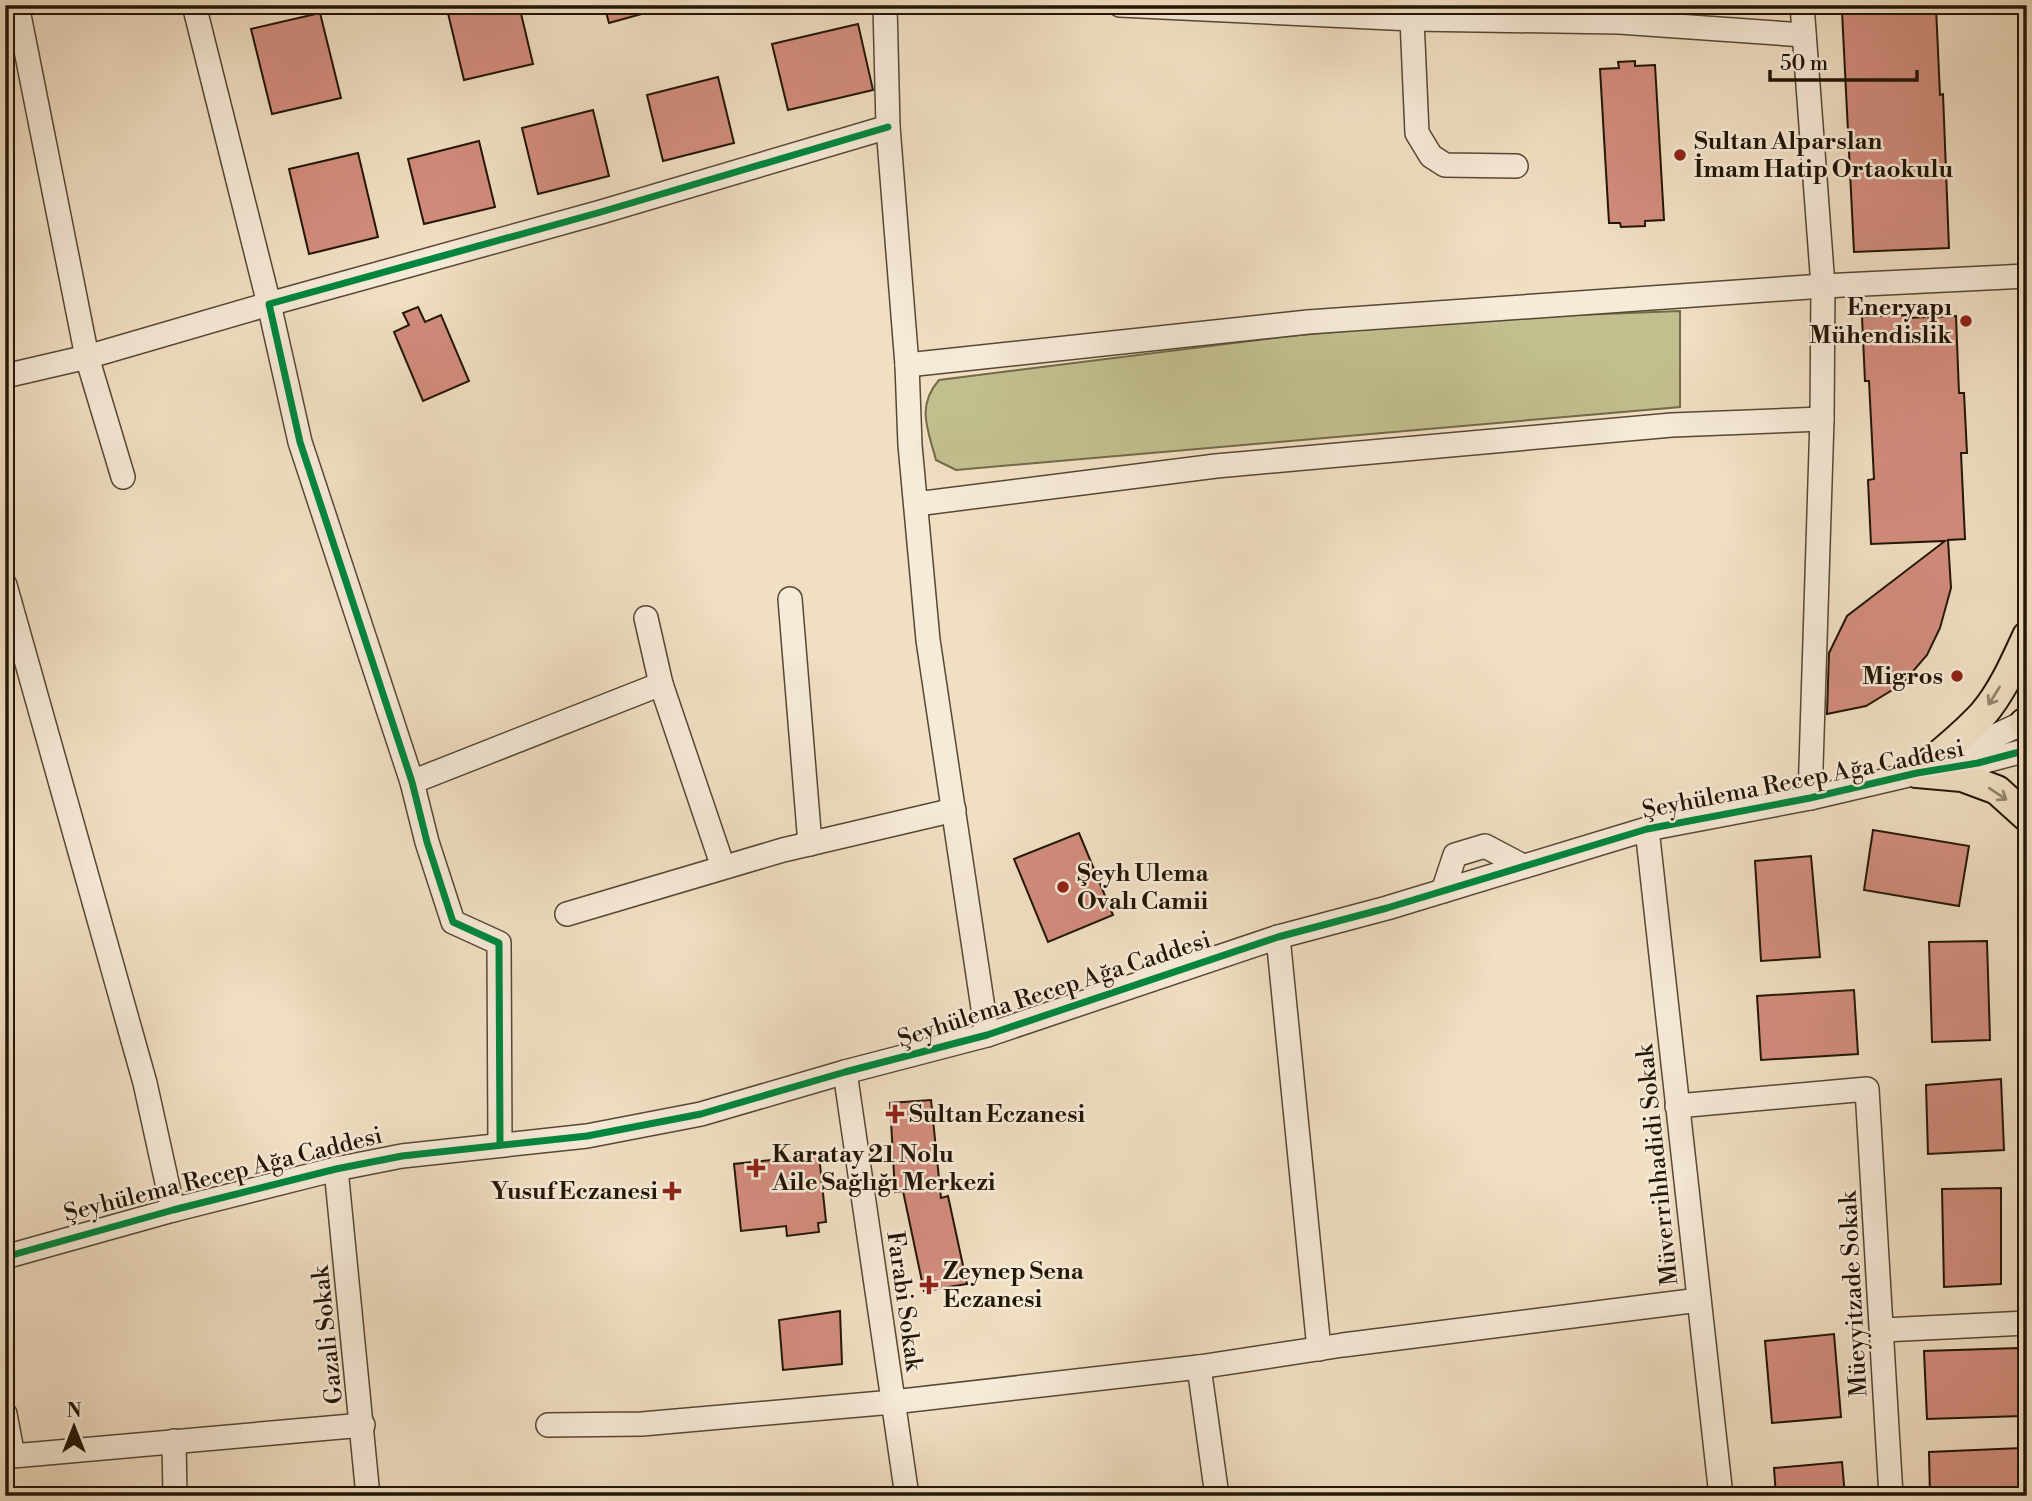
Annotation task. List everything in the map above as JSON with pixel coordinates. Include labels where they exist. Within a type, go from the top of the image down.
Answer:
[{"type":"main road","points":[[1917,773],[1959,738],[1985,711],[2014,664],[2027,636]]},
{"type":"main road","points":[[1917,773],[1962,777],[1997,790],[2027,817]]},
{"type":"street","points":[[17,5],[88,356],[123,477]]},
{"type":"street","points":[[194,5],[269,303],[300,442],[412,782],[427,842],[453,922],[499,943],[500,1144]]},
{"type":"street","points":[[885,5],[888,127],[907,365],[910,444],[928,640],[987,1035]]},
{"type":"street","points":[[1120,5],[1412,19],[1619,14],[1804,35]]},
{"type":"street","points":[[1802,5],[1822,286],[1822,419],[1810,798]]},
{"type":"street","points":[[1412,19],[1417,133],[1431,156],[1445,165],[1516,166]]},
{"type":"street","points":[[5,376],[88,356],[269,303],[601,212],[888,127]]},
{"type":"street","points":[[907,365],[1308,322],[1822,286],[2027,276]]},
{"type":"street","points":[[916,505],[1216,466],[1672,425],[1822,419]]},
{"type":"street","points":[[5,585],[145,1083],[173,1210]]},
{"type":"street","points":[[790,599],[810,844]]},
{"type":"street","points":[[646,618],[661,684],[723,867]]},
{"type":"street","points":[[412,782],[661,684]]},
{"type":"street","name":"Şeyhülema Recep Ağa Caddesi","points":[[5,1257],[173,1210],[336,1169],[402,1156],[587,1136],[701,1114],[845,1072],[987,1035],[1278,937],[1443,891],[1647,829],[1810,798],[1917,773],[1978,763],[2026,729]]},
{"type":"street","points":[[567,914],[723,867],[954,810]]},
{"type":"street","name":"Müverrihhadidi Sokak","points":[[1647,829],[1721,1496]]},
{"type":"street","points":[[1278,937],[1319,1349]]},
{"type":"street","name":"Farabi Sokak","points":[[845,1072],[907,1496]]},
{"type":"street","name":"Müeyyitzade Sokak","points":[[1677,1106],[1867,1089],[1891,1496]]},
{"type":"street","name":"Gazali Sokak","points":[[336,1169],[368,1496]]},
{"type":"street","points":[[548,1425],[642,1424],[893,1402],[1199,1367],[1699,1300]]},
{"type":"street","points":[[1883,1330],[2027,1323]]},
{"type":"street","points":[[1199,1367],[1217,1496]]},
{"type":"street","points":[[5,1414],[13,1456],[363,1425]]},
{"type":"street","points":[[174,1441],[174,1496]]},
{"type":"shaded area","points":[[1680,311],[1680,407],[956,470],[936,460],[927,428],[928,399],[939,380],[1290,336],[1472,319]]},
{"type":"building","points":[[446,5],[519,5],[533,64],[464,80]]},
{"type":"building","points":[[604,5],[655,5],[656,10],[609,23]]},
{"type":"building","points":[[1936,7],[1940,95],[1943,94],[1949,248],[1854,252],[1842,11]]},
{"type":"building","points":[[320,13],[341,98],[272,114],[251,29]]},
{"type":"building","points":[[858,24],[873,90],[788,110],[772,44]]},
{"type":"building","points":[[1635,61],[1635,66],[1655,65],[1664,220],[1645,221],[1645,226],[1621,227],[1620,223],[1609,223],[1600,69],[1619,68],[1618,62]]},
{"type":"building","points":[[718,77],[734,143],[663,161],[647,95]]},
{"type":"building","points":[[593,110],[609,176],[538,194],[522,128]]},
{"type":"building","points":[[479,141],[495,207],[424,224],[408,159]]},
{"type":"building","points":[[358,153],[378,237],[309,254],[289,169]]},
{"type":"building","points":[[418,307],[425,322],[441,315],[469,381],[423,401],[394,332],[409,325],[403,313]]},
{"type":"building","points":[[1906,315],[1906,318],[1956,316],[1959,393],[1964,393],[1967,453],[1961,453],[1965,539],[1948,540],[1951,588],[1940,628],[1927,655],[1902,684],[1866,706],[1827,714],[1829,653],[1847,616],[1945,541],[1871,544],[1868,480],[1874,479],[1869,381],[1865,381],[1862,317]]},
{"type":"building","points":[[1873,830],[1969,846],[1959,906],[1864,890]]},
{"type":"building","name":"Şeyh Ulema Ovalı Camii","points":[[1079,833],[1113,915],[1048,942],[1014,859]]},
{"type":"building","points":[[1811,856],[1820,957],[1761,961],[1755,861]]},
{"type":"building","points":[[1987,941],[1990,1040],[1932,1042],[1929,942]]},
{"type":"building","points":[[1854,990],[1858,1054],[1761,1060],[1757,996]]},
{"type":"building","points":[[2001,1079],[2004,1150],[1928,1154],[1926,1085]]},
{"type":"building","points":[[931,1100],[941,1198],[948,1196],[967,1284],[924,1291],[903,1191],[895,1192],[890,1103]]},
{"type":"building","points":[[819,1155],[826,1222],[818,1223],[819,1232],[787,1236],[786,1226],[741,1231],[734,1164]]},
{"type":"building","points":[[2001,1188],[2001,1284],[1944,1287],[1942,1189]]},
{"type":"building","points":[[840,1311],[842,1364],[783,1370],[779,1320]]},
{"type":"building","points":[[1834,1334],[1841,1417],[1772,1423],[1765,1341]]},
{"type":"building","points":[[2019,1348],[2022,1416],[1927,1419],[1924,1351]]},
{"type":"building","points":[[2021,1448],[2021,1496],[1930,1496],[1929,1452]]},
{"type":"building","points":[[1842,1462],[1845,1496],[1776,1496],[1774,1468]]},
{"type":"cycle path","points":[[500,1145],[499,943],[453,922],[427,842],[412,782],[300,442],[269,304],[601,212],[888,127]]},
{"type":"cycle path","points":[[5,1257],[173,1210],[336,1169],[402,1156],[587,1136],[701,1114],[845,1072],[987,1035],[1278,937],[1387,908],[1647,829],[1810,798],[1917,773],[1978,763],[2027,750]]},
{"type":"place","name":"Sultan Alparslan İmam Hatip Ortaokulu","points":[[1680,155]]},
{"type":"place","name":"Eneryapı Mühendislik","points":[[1966,321]]},
{"type":"place","name":"Migros","points":[[1957,676]]},
{"type":"place","name":"Şeyh Ulema Ovalı Camii","points":[[1063,887]]},
{"type":"place","name":"Sultan Eczanesi","points":[[895,1114]]},
{"type":"place","name":"Karatay 21 Nolu Aile Sağlığı Merkezi","points":[[756,1168]]},
{"type":"place","name":"Yusuf Eczanesi","points":[[672,1191]]},
{"type":"place","name":"Zeynep Sena Eczanesi","points":[[929,1285]]}]
